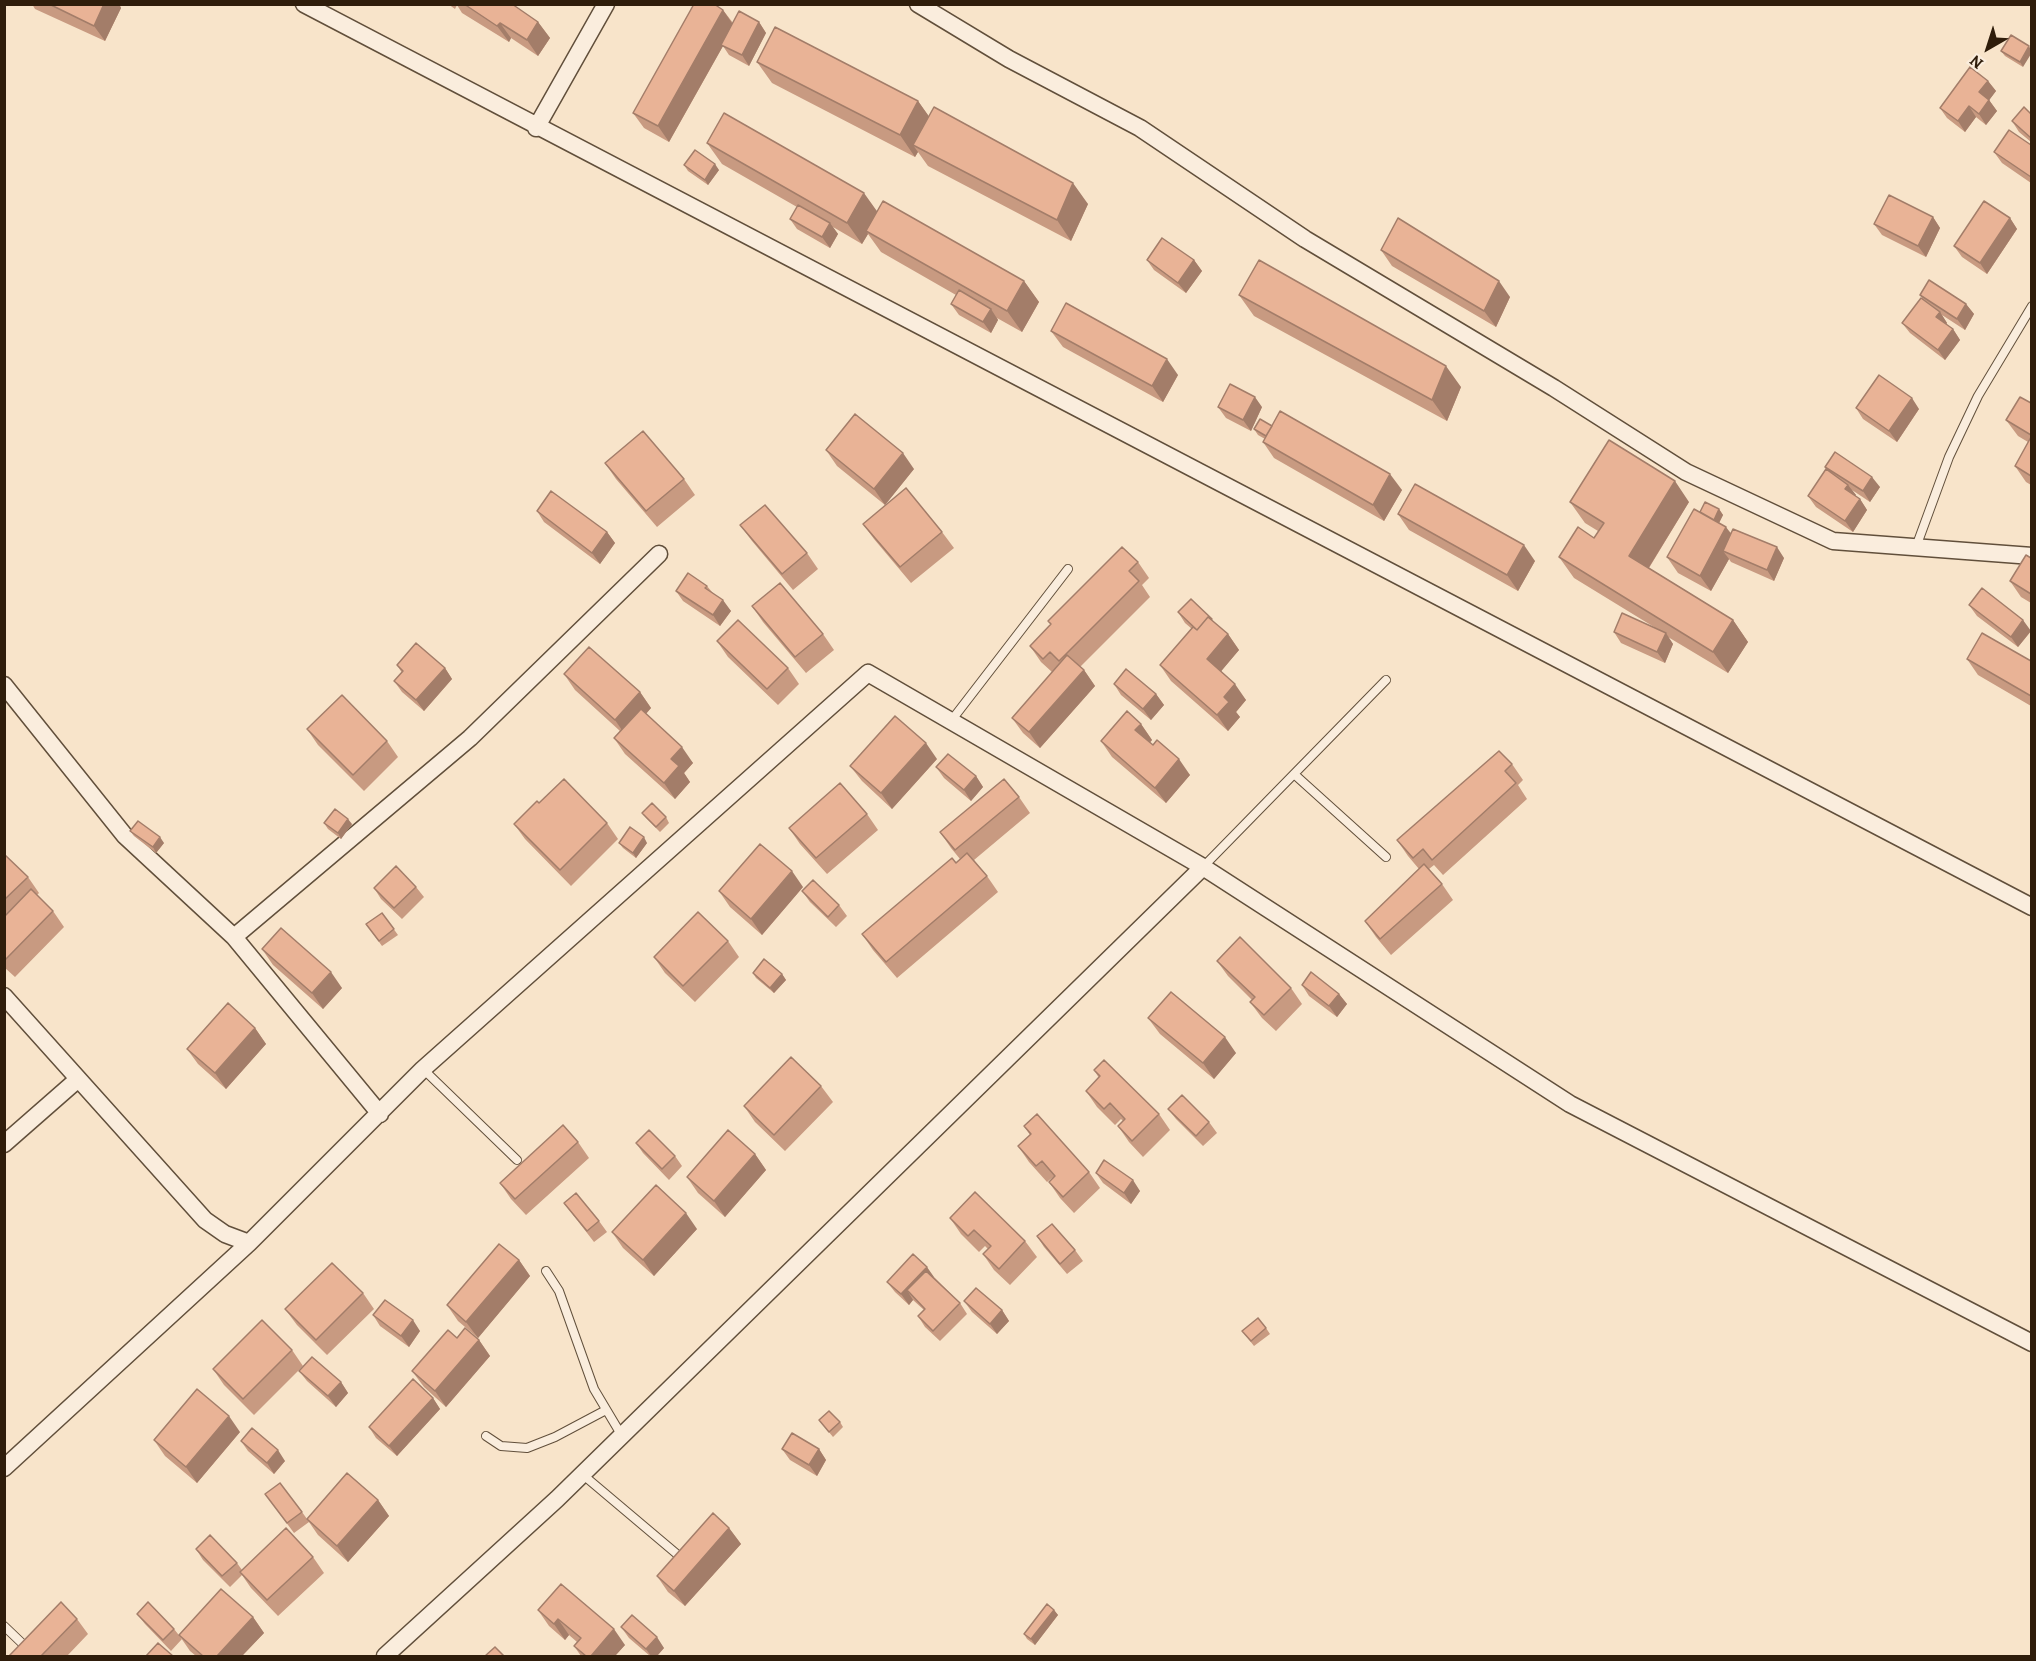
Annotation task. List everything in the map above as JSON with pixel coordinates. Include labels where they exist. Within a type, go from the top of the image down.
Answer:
[{"type":"street","points":[[304,4],[536,128],[2031,907]]},
{"type":"street","points":[[536,128],[606,4]]},
{"type":"street","points":[[918,4],[1008,60],[1140,128],[1305,239],[1554,388],[1686,472],[1833,541],[2031,556]]},
{"type":"street","points":[[234,938],[470,738],[659,554]]},
{"type":"street","points":[[4,1467],[249,1243],[423,1069],[868,673],[1203,867],[1569,1104],[2031,1343]]},
{"type":"street","points":[[4,685],[125,836],[234,938],[380,1114]]},
{"type":"street","points":[[385,1656],[622,1436],[1203,867]]},
{"type":"street","points":[[4,996],[205,1220],[225,1234],[249,1243]]},
{"type":"street","points":[[4,1144],[77,1080]]},
{"type":"lane","points":[[1916,547],[1949,457],[1978,396],[2031,306]]},
{"type":"lane","points":[[951,721],[1068,569]]},
{"type":"lane","points":[[1203,867],[1386,680]]},
{"type":"lane","points":[[1294,774],[1386,857]]},
{"type":"lane","points":[[423,1069],[517,1160]]},
{"type":"lane","points":[[546,1271],[559,1291],[594,1389],[622,1436]]},
{"type":"lane","points":[[486,1436],[501,1446],[527,1448],[606,1410]]},
{"type":"lane","points":[[582,1474],[678,1555]]},
{"type":"lane","points":[[4,1626],[26,1647]]},
{"type":"building","points":[[49,4],[104,4],[94,26]]},
{"type":"building","points":[[464,4],[512,4],[538,22],[527,40],[500,23],[497,26]]},
{"type":"building","points":[[694,4],[714,4],[723,10],[658,126],[633,113]]},
{"type":"building","points":[[739,11],[759,22],[742,55],[721,45]]},
{"type":"building","points":[[775,27],[918,101],[900,135],[757,62]]},
{"type":"building","points":[[2011,35],[2029,46],[2020,62],[2001,51]]},
{"type":"building","points":[[1970,67],[1988,81],[1979,92],[1989,100],[1979,114],[1969,106],[1958,121],[1940,108]]},
{"type":"building","points":[[934,107],[1073,183],[1057,220],[913,145]]},
{"type":"building","points":[[2024,107],[2031,114],[2031,138],[2012,121]]},
{"type":"building","points":[[724,113],[864,193],[847,223],[707,143]]},
{"type":"building","points":[[2009,130],[2031,145],[2031,177],[1994,152]]},
{"type":"building","points":[[695,150],[715,164],[705,180],[684,165]]},
{"type":"building","points":[[1889,195],[1933,217],[1918,246],[1874,224]]},
{"type":"building","points":[[883,201],[1024,281],[1007,311],[866,231]]},
{"type":"building","points":[[1984,201],[2010,218],[1980,263],[1954,246]]},
{"type":"building","points":[[798,205],[830,223],[822,237],[790,219]]},
{"type":"building","points":[[1398,218],[1499,281],[1484,311],[1381,250]]},
{"type":"building","points":[[1162,238],[1194,260],[1178,283],[1147,260]]},
{"type":"building","points":[[1259,260],[1446,366],[1432,400],[1239,295]]},
{"type":"building","points":[[1929,280],[1966,304],[1957,319],[1920,295]]},
{"type":"building","points":[[959,290],[991,309],[983,322],[951,304]]},
{"type":"building","points":[[1921,298],[1940,312],[1936,317],[1953,329],[1938,350],[1902,323]]},
{"type":"building","points":[[1066,303],[1167,359],[1152,386],[1051,331]]},
{"type":"building","points":[[1879,375],[1912,398],[1889,431],[1856,408]]},
{"type":"building","points":[[1230,384],[1255,397],[1243,420],[1218,407]]},
{"type":"building","points":[[2020,397],[2031,403],[2031,435],[2006,420]]},
{"type":"building","points":[[1280,411],[1390,474],[1373,505],[1263,442]]},
{"type":"building","points":[[855,414],[903,453],[874,489],[826,450]]},
{"type":"building","points":[[1260,419],[1272,426],[1266,436],[1254,429]]},
{"type":"building","points":[[643,431],[684,479],[646,511],[605,463]]},
{"type":"building","points":[[2031,437],[2031,476],[2015,466]]},
{"type":"building","points":[[1609,440],[1675,481],[1629,556],[1733,620],[1713,652],[1559,557],[1578,527],[1594,538],[1604,523],[1570,502]]},
{"type":"building","points":[[1835,452],[1872,477],[1863,491],[1825,467]]},
{"type":"building","points":[[1826,469],[1848,485],[1845,489],[1860,499],[1845,521],[1808,496]]},
{"type":"building","points":[[1415,484],[1524,545],[1507,575],[1398,514]]},
{"type":"building","points":[[906,488],[942,532],[900,567],[863,524]]},
{"type":"building","points":[[551,491],[607,532],[592,553],[537,511]]},
{"type":"building","points":[[1705,502],[1719,509],[1714,520],[1700,512]]},
{"type":"building","points":[[765,505],[807,553],[782,574],[740,525]]},
{"type":"building","points":[[1694,509],[1726,527],[1700,576],[1667,557]]},
{"type":"building","points":[[1733,529],[1777,547],[1767,570],[1723,551]]},
{"type":"building","points":[[1122,547],[1138,562],[1129,571],[1139,581],[1059,661],[1050,652],[1043,659],[1030,646],[1051,624],[1048,621]]},
{"type":"building","points":[[2026,555],[2031,558],[2031,594],[2010,581]]},
{"type":"building","points":[[688,573],[723,600],[713,615],[676,591]]},
{"type":"building","points":[[780,583],[823,634],[795,657],[752,606]]},
{"type":"building","points":[[1982,588],[2023,620],[2011,637],[1969,605]]},
{"type":"building","points":[[1191,599],[1212,619],[1208,617],[1197,630],[1178,612]]},
{"type":"building","points":[[1622,613],[1666,633],[1657,652],[1614,632]]},
{"type":"building","points":[[1208,617],[1228,634],[1207,659],[1235,684],[1224,697],[1229,702],[1217,715],[1160,665],[1193,627],[1197,630]]},
{"type":"building","points":[[738,620],[788,668],[767,689],[717,641]]},
{"type":"building","points":[[1982,633],[2031,661],[2031,696],[1967,659]]},
{"type":"building","points":[[416,643],[445,668],[416,700],[394,681],[403,671],[397,665]]},
{"type":"building","points":[[589,647],[640,692],[615,720],[564,674]]},
{"type":"building","points":[[1067,655],[1084,670],[1029,732],[1012,718]]},
{"type":"building","points":[[1126,669],[1156,694],[1143,709],[1114,684]]},
{"type":"building","points":[[342,695],[387,741],[353,775],[307,729]]},
{"type":"building","points":[[641,709],[682,747],[671,759],[679,766],[664,783],[614,738]]},
{"type":"building","points":[[1127,711],[1141,724],[1135,730],[1153,745],[1157,740],[1179,759],[1155,788],[1101,741]]},
{"type":"building","points":[[895,716],[926,743],[881,793],[850,766]]},
{"type":"building","points":[[1499,751],[1512,764],[1505,771],[1516,783],[1432,860],[1423,849],[1413,858],[1397,840]]},
{"type":"building","points":[[948,754],[976,776],[964,790],[936,767]]},
{"type":"building","points":[[564,779],[607,823],[560,870],[514,824]]},
{"type":"building","points":[[1004,779],[1019,797],[955,850],[940,832]]},
{"type":"building","points":[[840,783],[867,814],[816,858],[789,828]]},
{"type":"building","points":[[652,803],[666,817],[656,827],[642,813]]},
{"type":"building","points":[[335,809],[348,819],[338,833],[324,823]]},
{"type":"building","points":[[138,821],[160,837],[153,847],[130,831]]},
{"type":"building","points":[[630,827],[644,837],[633,853],[619,843]]},
{"type":"building","points":[[760,844],[792,871],[751,919],[719,891]]},
{"type":"building","points":[[967,853],[987,876],[886,962],[862,934],[952,858],[956,863]]},
{"type":"building","points":[[4,854],[28,877],[4,900]]},
{"type":"building","points":[[1424,864],[1442,884],[1380,939],[1365,921]]},
{"type":"building","points":[[396,866],[416,887],[394,908],[374,888]]},
{"type":"building","points":[[813,880],[839,905],[828,917],[802,891]]},
{"type":"building","points":[[31,889],[53,911],[4,961],[4,917]]},
{"type":"building","points":[[698,912],[728,941],[683,986],[654,957]]},
{"type":"building","points":[[382,913],[394,929],[379,941],[366,924]]},
{"type":"building","points":[[281,928],[331,972],[312,993],[262,949]]},
{"type":"building","points":[[1240,937],[1291,988],[1264,1015],[1250,1002],[1255,997],[1217,961]]},
{"type":"building","points":[[764,959],[782,974],[770,988],[753,973]]},
{"type":"building","points":[[1311,972],[1339,994],[1329,1006],[1302,985]]},
{"type":"building","points":[[1171,992],[1225,1037],[1203,1063],[1148,1018]]},
{"type":"building","points":[[228,1003],[255,1028],[215,1073],[187,1049]]},
{"type":"building","points":[[791,1057],[821,1086],[774,1135],[744,1106]]},
{"type":"building","points":[[1104,1060],[1159,1114],[1132,1141],[1118,1126],[1125,1119],[1110,1103],[1104,1109],[1086,1091],[1100,1076],[1094,1070]]},
{"type":"building","points":[[1182,1095],[1209,1122],[1196,1136],[1168,1109]]},
{"type":"building","points":[[1037,1114],[1089,1172],[1063,1197],[1049,1182],[1055,1176],[1042,1161],[1036,1166],[1018,1146],[1031,1134],[1024,1126]]},
{"type":"building","points":[[563,1125],[578,1142],[515,1199],[500,1183]]},
{"type":"building","points":[[649,1130],[675,1156],[662,1169],[636,1143]]},
{"type":"building","points":[[728,1130],[755,1154],[714,1201],[687,1177]]},
{"type":"building","points":[[1104,1160],[1133,1180],[1124,1193],[1096,1173]]},
{"type":"building","points":[[656,1185],[686,1213],[643,1260],[612,1232]]},
{"type":"building","points":[[975,1192],[1025,1241],[999,1269],[983,1254],[991,1246],[974,1230],[968,1236],[950,1218]]},
{"type":"building","points":[[576,1193],[599,1221],[587,1231],[564,1203]]},
{"type":"building","points":[[1052,1224],[1075,1250],[1060,1264],[1037,1236]]},
{"type":"building","points":[[499,1244],[519,1260],[466,1322],[447,1305]]},
{"type":"building","points":[[913,1254],[927,1267],[901,1294],[887,1282]]},
{"type":"building","points":[[332,1263],[363,1293],[316,1340],[285,1309]]},
{"type":"building","points":[[926,1271],[960,1303],[933,1331],[918,1316],[925,1309],[907,1290]]},
{"type":"building","points":[[976,1288],[1002,1310],[990,1324],[964,1301]]},
{"type":"building","points":[[385,1300],[413,1320],[401,1336],[373,1315]]},
{"type":"building","points":[[1258,1318],[1266,1328],[1251,1341],[1242,1331]]},
{"type":"building","points":[[262,1320],[292,1350],[243,1399],[213,1369]]},
{"type":"building","points":[[465,1328],[479,1340],[435,1391],[412,1371],[448,1330],[457,1338]]},
{"type":"building","points":[[312,1357],[341,1382],[328,1396],[299,1371]]},
{"type":"building","points":[[413,1379],[433,1398],[389,1446],[369,1427]]},
{"type":"building","points":[[197,1389],[229,1416],[186,1467],[154,1440]]},
{"type":"building","points":[[829,1411],[840,1422],[829,1432],[819,1420]]},
{"type":"building","points":[[252,1428],[278,1450],[267,1463],[241,1441]]},
{"type":"building","points":[[792,1433],[819,1449],[809,1465],[782,1449]]},
{"type":"building","points":[[347,1473],[378,1500],[337,1546],[307,1519]]},
{"type":"building","points":[[280,1483],[302,1512],[287,1523],[265,1494]]},
{"type":"building","points":[[713,1513],[729,1528],[674,1591],[657,1576]]},
{"type":"building","points":[[286,1528],[313,1557],[267,1600],[240,1572]]},
{"type":"building","points":[[210,1535],[237,1563],[222,1576],[196,1549]]},
{"type":"building","points":[[561,1584],[614,1629],[591,1656],[586,1656],[574,1646],[581,1638],[558,1619],[554,1624],[538,1610]]},
{"type":"building","points":[[221,1589],[253,1617],[217,1656],[203,1656],[179,1635]]},
{"type":"building","points":[[61,1602],[77,1619],[41,1656],[9,1656]]},
{"type":"building","points":[[148,1602],[174,1629],[163,1640],[137,1614]]},
{"type":"building","points":[[1047,1604],[1054,1610],[1031,1639],[1024,1634]]},
{"type":"building","points":[[632,1615],[657,1637],[646,1649],[621,1627]]},
{"type":"building","points":[[158,1643],[173,1656],[146,1656]]},
{"type":"building","points":[[495,1647],[504,1656],[485,1656]]}]
